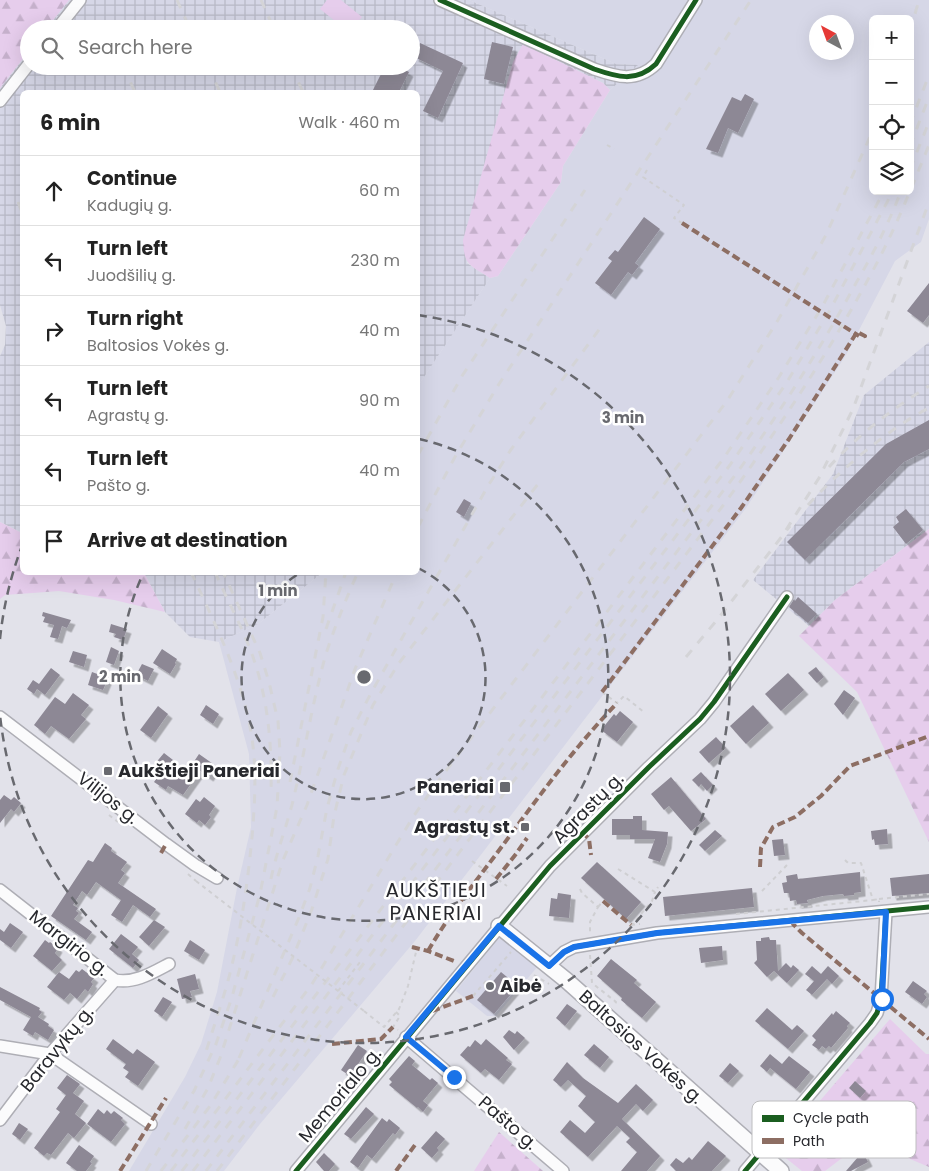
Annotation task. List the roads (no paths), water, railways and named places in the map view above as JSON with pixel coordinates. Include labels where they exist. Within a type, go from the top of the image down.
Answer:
[{"type":"main road","name":"Baltosios Vokės g.","points":[[499,926],[549,966],[752,1145]]},
{"type":"main road","name":"Baltosios Vokės g.","points":[[767,1158],[781,1171]]},
{"type":"street","points":[[64,20],[80,0]]},
{"type":"street","points":[[440,0],[594,70],[618,77],[648,72],[656,64],[696,0]]},
{"type":"street","points":[[0,101],[20,75]]},
{"type":"street","name":"Agrastų g.","points":[[406,1037],[550,866],[579,835],[700,719],[714,702],[787,597]]},
{"type":"street","name":"Vilijos g.","points":[[0,717],[166,844],[217,878]]},
{"type":"street","name":"Margirio g.","points":[[0,890],[115,980],[123,982],[145,976],[169,964]]},
{"type":"street","points":[[549,966],[564,952],[574,947],[624,938],[657,933],[929,907]]},
{"type":"street","points":[[803,1101],[877,1013],[882,999],[883,912]]},
{"type":"street","name":"Baravykų g.","points":[[0,1120],[50,1054],[115,980]]},
{"type":"street","name":"Memorialo g.","points":[[297,1171],[406,1037]]},
{"type":"street","name":"Pašto g.","points":[[406,1037],[563,1171]]},
{"type":"street","points":[[0,1046],[50,1054],[151,1124]]},
{"type":"street","points":[[745,1171],[755,1158]]},
{"type":"railway","points":[[177,0],[186,20]]},
{"type":"railway","points":[[261,0],[270,20]]},
{"type":"railway","points":[[420,523],[456,455],[499,384],[751,0]]},
{"type":"railway","points":[[914,17],[919,0]]},
{"type":"railway","points":[[127,75],[134,90]]},
{"type":"railway","points":[[212,75],[219,90]]},
{"type":"railway","points":[[295,75],[302,90]]},
{"type":"railway","points":[[914,114],[929,75]]},
{"type":"railway","points":[[914,136],[929,97]]},
{"type":"railway","points":[[914,159],[929,122]]},
{"type":"railway","points":[[171,1171],[312,984],[413,817],[436,784],[727,401],[778,320],[826,235],[869,139]]},
{"type":"railway","points":[[217,1171],[746,474],[806,384],[862,291],[893,231],[929,145]]},
{"type":"railway","points":[[420,451],[462,376],[585,190]]},
{"type":"railway","points":[[182,1171],[723,459],[779,377],[822,307],[882,195]]},
{"type":"railway","points":[[193,1171],[730,465],[787,382],[830,310],[891,195]]},
{"type":"railway","points":[[206,1171],[739,470],[785,402],[829,331],[875,250],[899,195]]},
{"type":"railway","points":[[18,202],[20,207]]},
{"type":"railway","points":[[786,530],[819,478],[853,409],[929,202]]},
{"type":"railway","points":[[239,1058],[310,888],[327,808],[351,732],[371,693],[488,486],[510,451],[601,327]]},
{"type":"railway","points":[[829,467],[876,423],[929,386]]},
{"type":"railway","points":[[808,505],[834,479],[881,439],[929,408]]},
{"type":"railway","points":[[273,997],[293,957],[312,909],[328,859],[334,816],[344,775],[373,705],[399,663],[538,484]]},
{"type":"railway","points":[[686,657],[790,526]]},
{"type":"railway","points":[[192,575],[226,650],[241,690],[251,732],[255,771],[252,837],[242,917],[223,999],[205,1055]]},
{"type":"railway","points":[[216,575],[246,640],[264,695],[269,728],[271,794]]},
{"type":"railway","points":[[146,1171],[194,1091],[216,1044],[232,997],[260,894],[277,807],[280,752],[278,721],[260,653],[224,575]]},
{"type":"railway","points":[[290,782],[323,617],[326,575]]},
{"type":"railway","points":[[326,629],[345,575]]},
{"type":"railway","points":[[271,879],[299,775],[326,654],[357,575]]},
{"type":"railway","points":[[185,1129],[208,1088],[220,1058],[283,860],[307,805],[355,669],[396,575]]},
{"type":"railway","points":[[161,1171],[210,1106],[242,1054]]},
{"type":"place","name":"Aukštieji Paneriai","points":[[108,771]]},
{"type":"place","name":"Paneriai","points":[[505,787]]},
{"type":"place","name":"Agrastų st.","points":[[525,827]]},
{"type":"place","name":"Aibė","points":[[490,986]]},
{"type":"district","name":"AUKŠTIEJI PANERIAI","points":[[436,902]]}]
